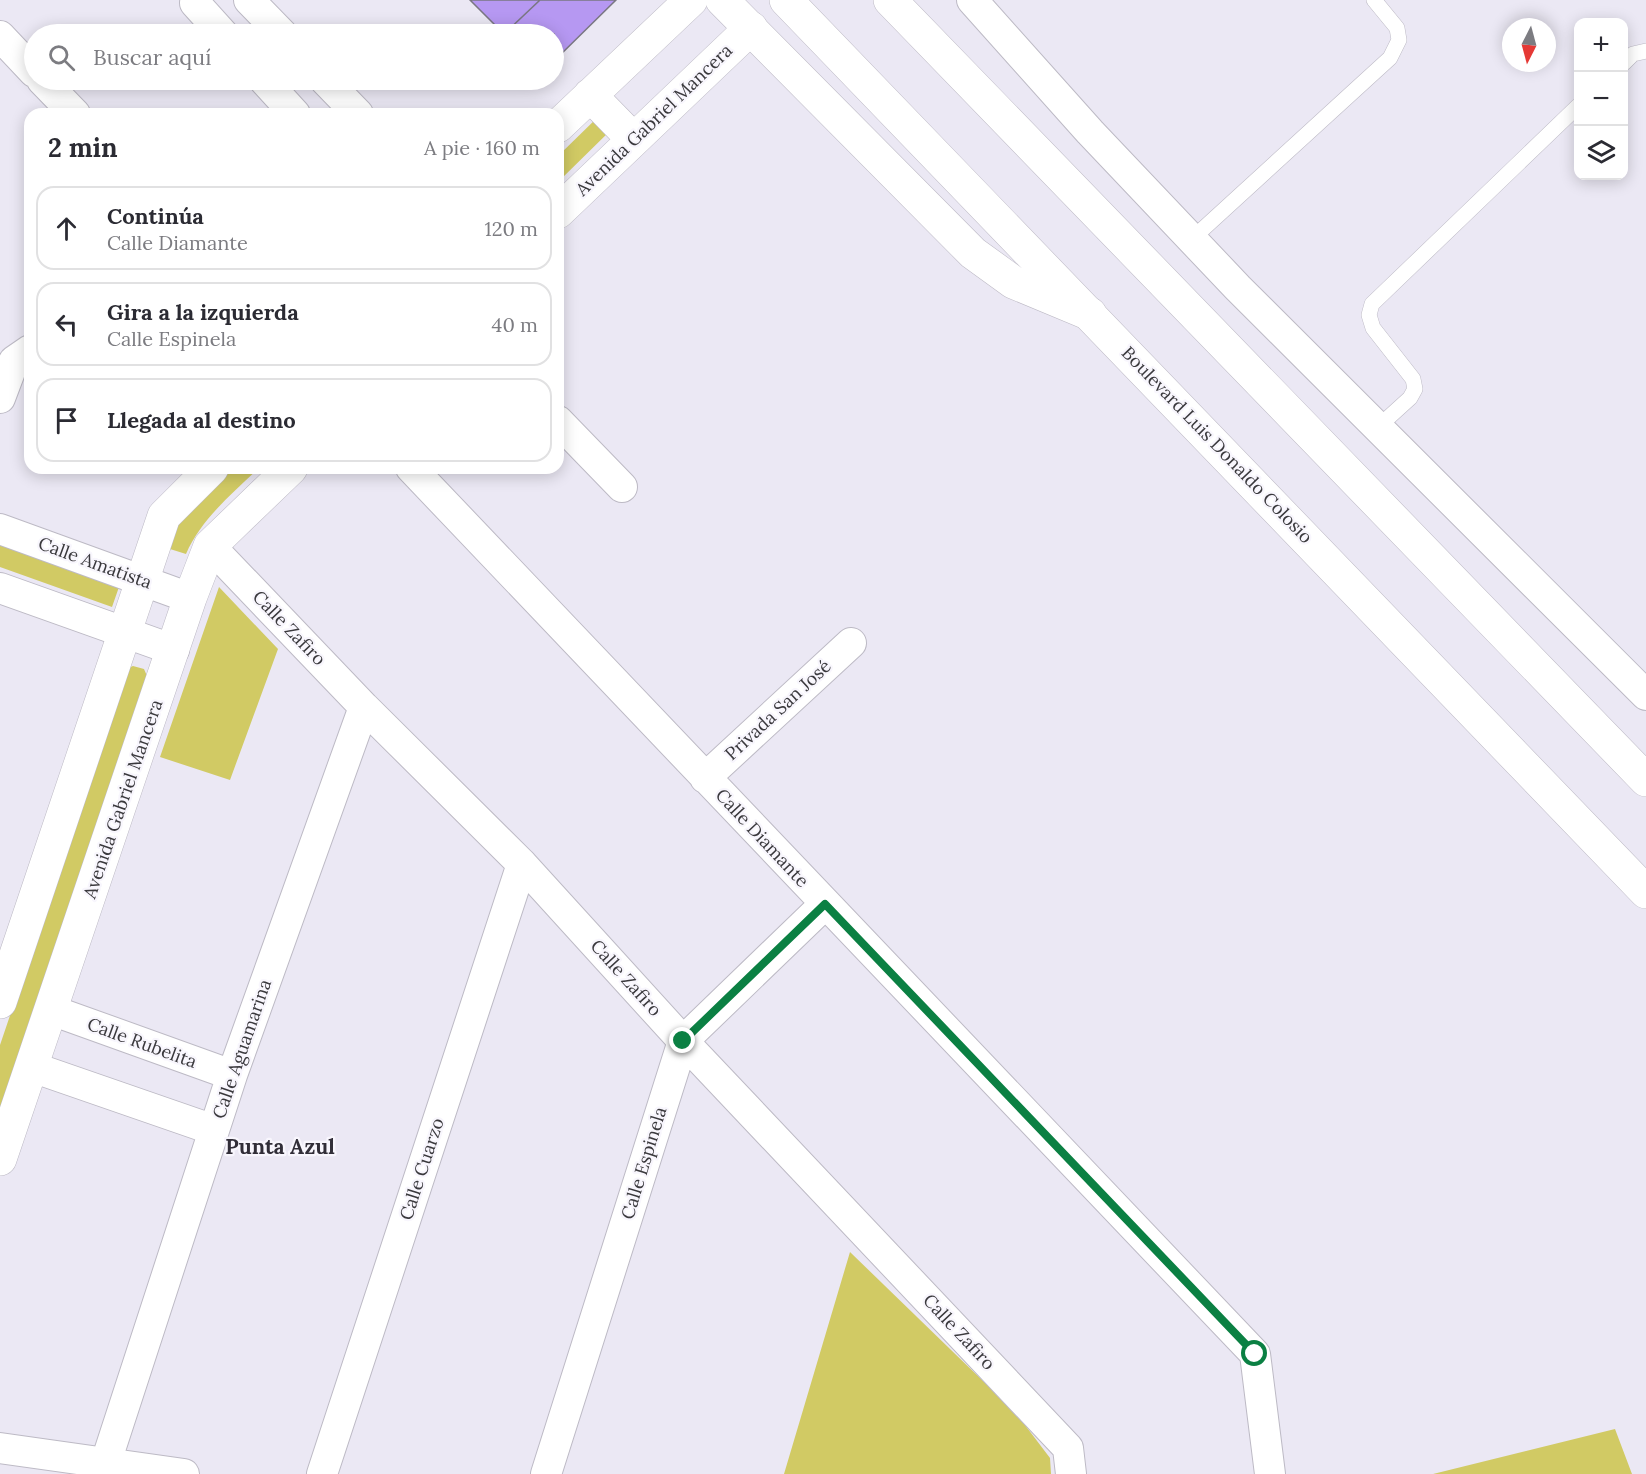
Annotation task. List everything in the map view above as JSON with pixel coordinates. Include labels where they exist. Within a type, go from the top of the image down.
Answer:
[{"type":"main road","points":[[564,120],[691,0]]},
{"type":"main road","points":[[722,0],[973,253],[1013,282],[1090,314]]},
{"type":"main road","name":"Boulevard Luis Donaldo Colosio","points":[[786,0],[1646,892]]},
{"type":"main road","points":[[890,0],[1646,780]]},
{"type":"main road","name":"Avenida Gabriel Mancera","points":[[564,206],[751,28]]},
{"type":"main road","points":[[590,96],[633,140]]},
{"type":"main road","points":[[0,1002],[164,516],[206,474]]},
{"type":"main road","name":"Avenida Gabriel Mancera","points":[[0,1159],[190,598],[210,546],[285,474]]},
{"type":"street","points":[[249,0],[272,24]]},
{"type":"street","points":[[972,0],[1090,132],[1192,239],[1377,428],[1646,695]]},
{"type":"street","points":[[191,1],[213,24]]},
{"type":"street","points":[[0,36],[24,61]]},
{"type":"street","points":[[52,90],[69,108]]},
{"type":"street","points":[[273,90],[290,108]]},
{"type":"street","points":[[335,90],[352,108]]},
{"type":"street","points":[[0,398],[15,352]]},
{"type":"street","points":[[564,427],[622,487]]},
{"type":"street","name":"Calle Diamante","points":[[417,474],[1255,1354],[1270,1474]]},
{"type":"street","name":"Calle Amatista","points":[[0,529],[190,598]]},
{"type":"street","name":"Calle Zafiro","points":[[210,546],[364,707],[522,864],[683,1041],[1068,1448],[1071,1474]]},
{"type":"street","points":[[0,588],[174,650]]},
{"type":"street","name":"Privada San José","points":[[705,778],[851,643]]},
{"type":"street","name":"Calle Aguamarina","points":[[106,1462],[232,1075],[364,707]]},
{"type":"street","name":"Calle Cuarzo","points":[[322,1474],[522,864]]},
{"type":"street","name":"Calle Espinela","points":[[546,1474],[683,1041],[825,904]]},
{"type":"street","name":"Calle Rubelita","points":[[51,1010],[232,1075]]},
{"type":"street","points":[[32,1067],[214,1130]]},
{"type":"street","points":[[0,1448],[184,1474]]},
{"type":"lane","points":[[1192,239],[1390,58],[1399,40],[1397,28],[1374,0]]},
{"type":"lane","points":[[1628,58],[1633,54],[1646,51]]},
{"type":"lane","points":[[1377,428],[1410,398],[1415,389],[1413,379],[1373,328],[1369,315],[1372,304],[1574,110]]},
{"type":"shaded area","points":[[600,115],[613,128],[564,176],[564,150]]},
{"type":"shaded area","points":[[226,474],[253,474],[209,518],[192,541],[186,554],[170,549],[178,525],[203,495]]},
{"type":"shaded area","points":[[0,545],[119,587],[112,607],[0,567]]},
{"type":"shaded area","points":[[219,587],[278,649],[230,780],[160,757]]},
{"type":"shaded area","points":[[133,666],[144,669],[147,676],[0,1113],[0,1045],[128,668]]},
{"type":"shaded area","points":[[850,1252],[1015,1412],[1050,1458],[1051,1474],[784,1474]]},
{"type":"shaded area","points":[[1615,1429],[1632,1474],[1433,1474]]},
{"type":"building","points":[[470,0],[540,0],[515,24],[494,24]]},
{"type":"building","points":[[540,0],[616,0],[564,51],[564,24],[515,24]]},
{"type":"district","name":"Punta Azul","points":[[280,1147]]},
{"type":"route","points":[[683,1041],[825,904],[1255,1354]]}]
